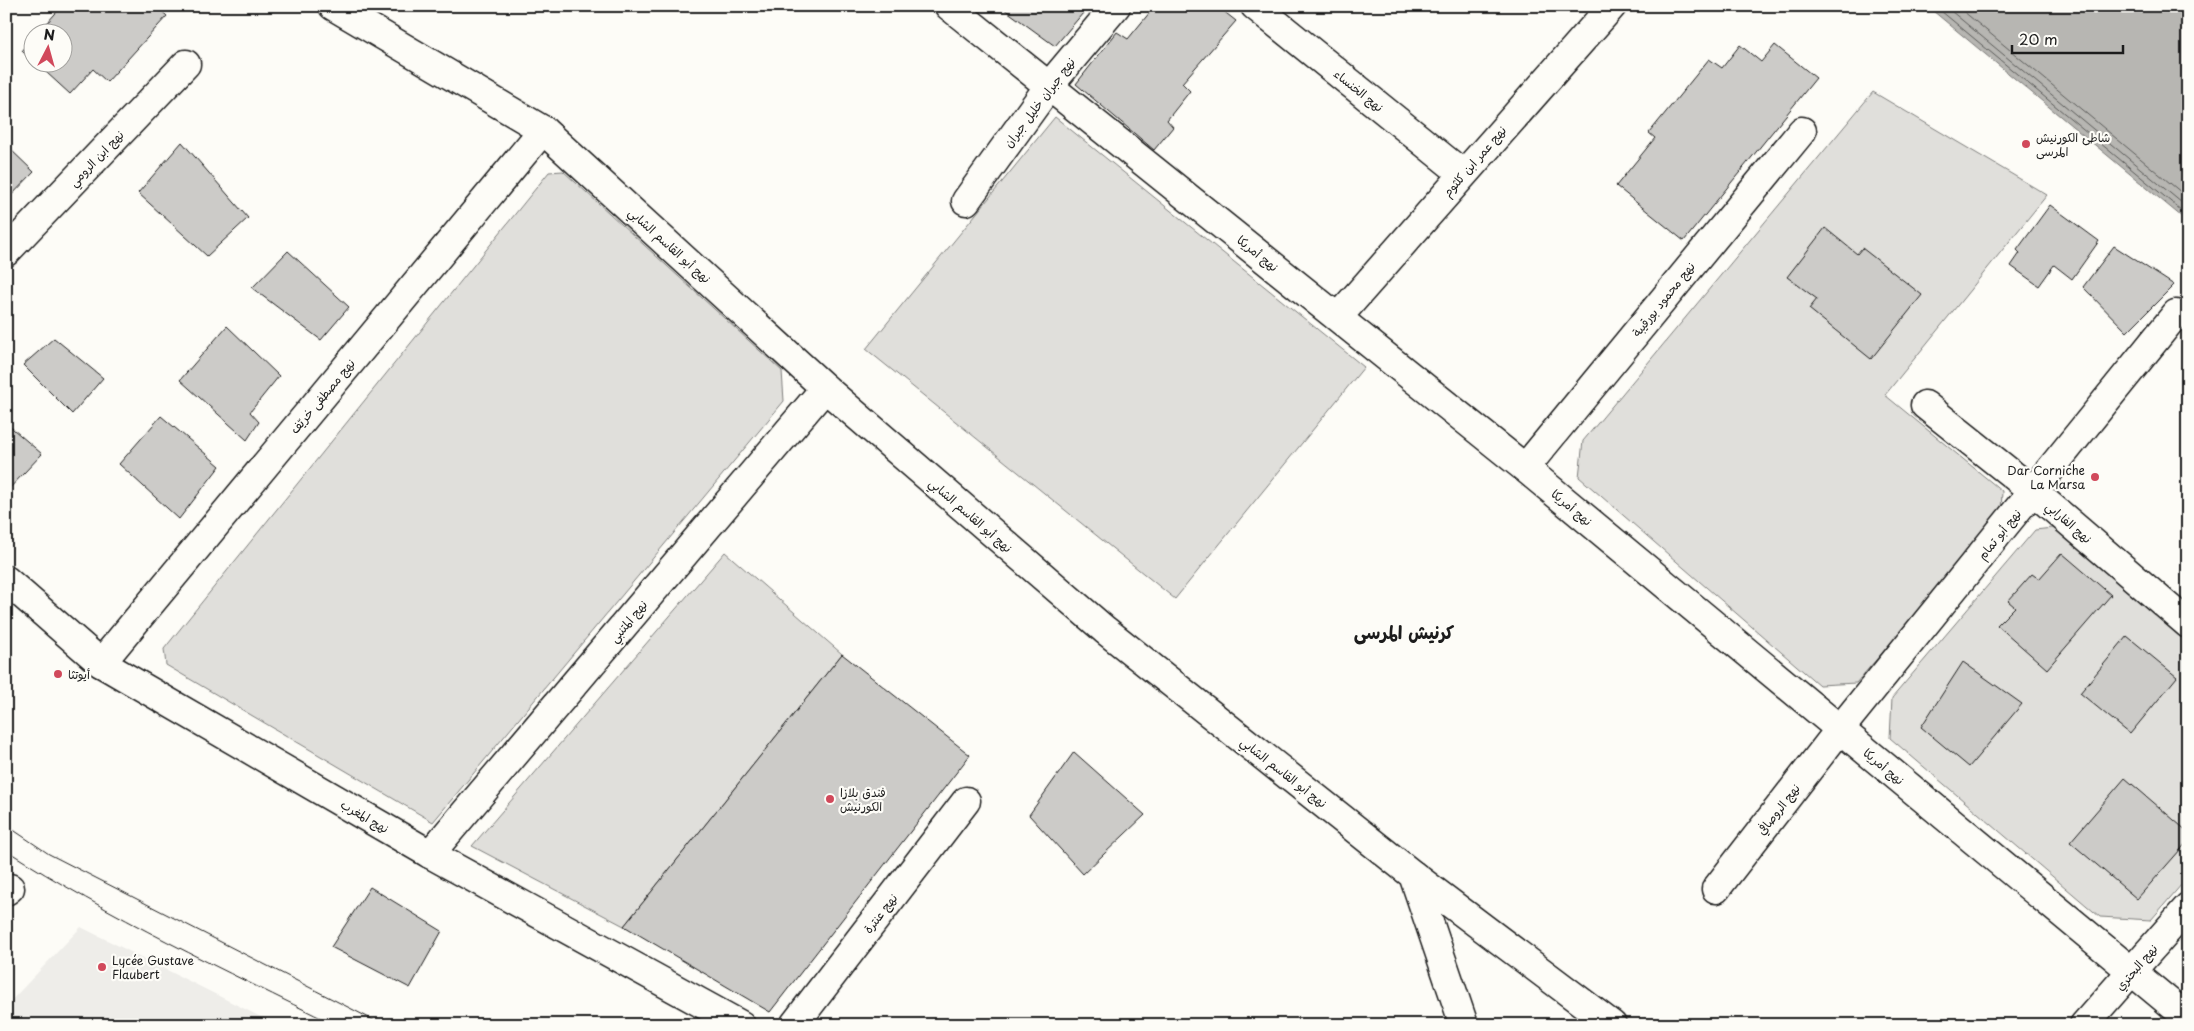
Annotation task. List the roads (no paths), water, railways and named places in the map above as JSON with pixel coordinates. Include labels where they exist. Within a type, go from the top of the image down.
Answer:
[{"type":"street","name":"نهج أبو القاسم الشابي","points":[[333,6],[543,130],[825,388],[1105,630],[1413,875],[1612,1025]]},
{"type":"street","name":"نهج أمريكا","points":[[950,6],[1525,468],[2188,1018]]},
{"type":"street","name":"نهج جبران خليل جبران","points":[[966,201],[1049,86],[1116,6]]},
{"type":"street","name":"نهج الخنساء","points":[[1255,6],[1462,174]]},
{"type":"street","name":"نهج عمر ابن كلثوم","points":[[1338,317],[1612,6]]},
{"type":"street","name":"نهج ابن الرومي","points":[[6,252],[186,64]]},
{"type":"street","name":"نهج مصطفى خريّف","points":[[102,663],[543,130]]},
{"type":"street","name":"نهج محمود بورقيبة","points":[[1525,468],[1802,131]]},
{"type":"street","name":"نهج أبو تمام","points":[[1840,729],[2176,314]]},
{"type":"street","name":"نهج المتنبي","points":[[430,854],[825,388]]},
{"type":"street","name":"نهج الفارابي","points":[[1925,405],[2033,492],[2188,624]]},
{"type":"street","name":"نهج المغرب","points":[[6,580],[102,663],[430,854],[741,1025]]},
{"type":"street","name":"نهج الروصافي","points":[[1716,889],[1840,729]]},
{"type":"street","name":"نهج عنترة","points":[[794,1025],[966,801]]},
{"type":"street","points":[[1413,875],[1464,1025]]},
{"type":"street","name":"نهج البحتري","points":[[2084,1025],[2188,908]]},
{"type":"water","points":[[1927,6],[2188,6],[2188,222]]},
{"type":"tram line","points":[[6,825],[49,854],[383,1025]]},
{"type":"tram line","points":[[6,850],[127,920],[335,1025]]},
{"type":"place","name":"شاطئ الكورنيش المرسى","points":[[2026,144]]},
{"type":"place","name":"Dar Corniche La Marsa","points":[[2095,477]]},
{"type":"place","name":"أيوتثا","points":[[58,674]]},
{"type":"place","name":"فندق بلازا الكورنيش","points":[[830,799]]},
{"type":"place","name":"Lycée Gustave Flaubert","points":[[102,967]]},
{"type":"district","name":"كرنيش المرسى","points":[[1404,631]]}]
